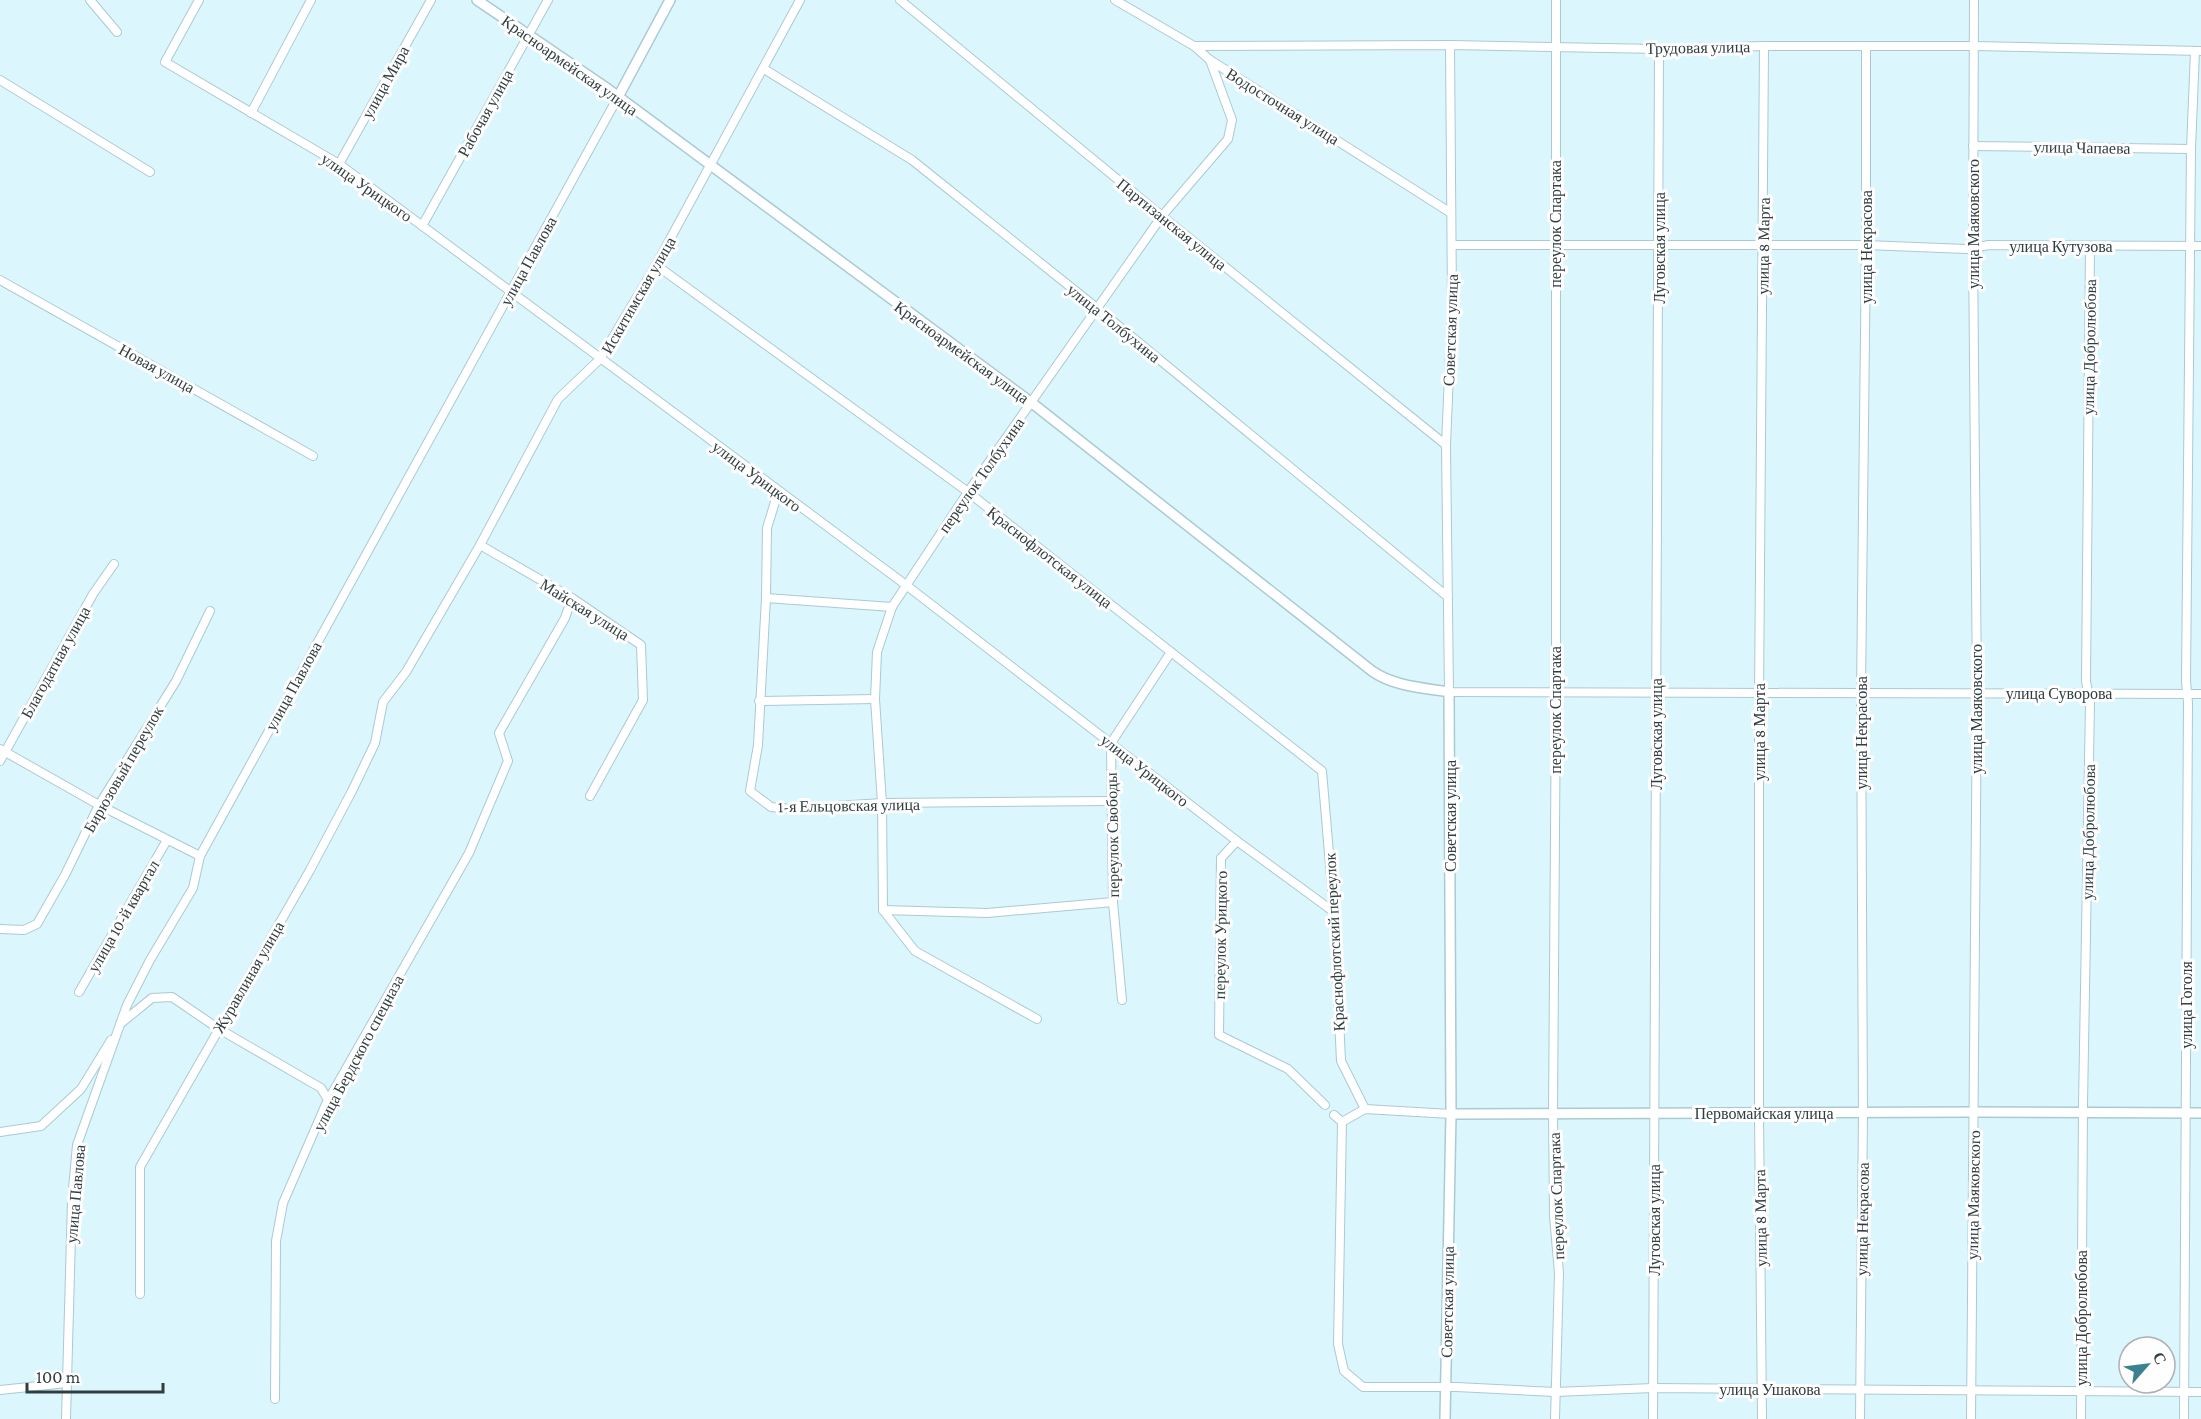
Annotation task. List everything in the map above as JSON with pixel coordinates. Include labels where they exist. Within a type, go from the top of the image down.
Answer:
[{"type":"street","points":[[90,0],[117,32]]},
{"type":"street","name":"улица Урицкого","points":[[199,0],[165,62],[339,165],[906,585],[1237,841],[1334,912]]},
{"type":"street","points":[[251,114],[311,0]]},
{"type":"street","name":"улица Мира","points":[[339,165],[431,0]]},
{"type":"street","name":"Красноармейская улица","points":[[477,0],[618,97],[1032,403],[1381,677],[1449,692]]},
{"type":"street","name":"Рабочая улица","points":[[422,226],[548,0]]},
{"type":"street","name":"улица Павлова","points":[[66,1419],[72,1200],[77,1145],[127,1005],[150,960],[193,888],[200,856],[670,0]]},
{"type":"street","name":"Искитимская улица","points":[[406,672],[480,545],[558,399],[600,359],[656,266],[800,0]]},
{"type":"street","name":"Партизанская улица","points":[[900,0],[1162,216],[1446,445]]},
{"type":"street","name":"Водосточная улица","points":[[1115,0],[1194,46],[1210,60],[1451,213]]},
{"type":"street","name":"переулок Спартака","points":[[1555,1419],[1559,1274],[1554,1216],[1553,1113],[1556,692],[1556,0]]},
{"type":"street","name":"улица Маяковского","points":[[1971,1419],[1977,692],[1973,248],[1974,0]]},
{"type":"street","name":"Трудовая улица","points":[[1194,46],[1450,45],[1659,49],[1764,46],[1974,46],[2198,51]]},
{"type":"street","name":"Советская улица","points":[[1445,1419],[1451,1114],[1446,445],[1453,245],[1450,45]]},
{"type":"street","name":"улица 8 Марта","points":[[1762,1419],[1759,692],[1764,46]]},
{"type":"street","name":"улица Некрасова","points":[[1860,1419],[1863,1113],[1861,692],[1866,46]]},
{"type":"street","name":"Луговская улица","points":[[1653,1419],[1659,49]]},
{"type":"street","name":"улица Гоголя","points":[[2184,1419],[2191,149],[2198,51]]},
{"type":"street","name":"переулок Толбухина","points":[[883,910],[882,803],[875,699],[877,652],[892,608],[968,492],[1162,216],[1228,139],[1232,120],[1210,60]]},
{"type":"street","name":"улица Толбухина","points":[[764,69],[912,160],[1098,309],[1448,597]]},
{"type":"street","points":[[0,80],[150,172]]},
{"type":"street","name":"улица Чапаева","points":[[1973,146],[2191,149]]},
{"type":"street","name":"улица Кутузова","points":[[1453,245],[1866,245],[1973,248],[1989,245],[2201,246]]},
{"type":"street","name":"улица Добролюбова","points":[[2080,1419],[2090,703],[2086,669],[2090,246]]},
{"type":"street","name":"Краснофлотская улица","points":[[656,266],[968,492],[1322,771]]},
{"type":"street","name":"Новая улица","points":[[0,280],[313,456]]},
{"type":"street","name":"1-я Ельцовская улица","points":[[778,492],[767,528],[766,598],[758,745],[750,791],[771,807],[790,809],[882,803],[1111,801]]},
{"type":"street","name":"Майская улица","points":[[480,545],[572,598],[641,645],[643,700],[590,796]]},
{"type":"street","name":"Благодатная улица","points":[[0,761],[2,750],[93,594],[114,564]]},
{"type":"street","name":"улица Бердского спецназа","points":[[274,1398],[276,1241],[283,1203],[328,1100],[469,853],[508,761],[499,733],[565,618],[572,598]]},
{"type":"street","points":[[766,598],[892,608]]},
{"type":"street","name":"Бирюзовый переулок","points":[[0,929],[24,930],[37,924],[65,875],[99,804],[176,681],[210,611]]},
{"type":"street","points":[[1111,743],[1171,652]]},
{"type":"street","name":"Журавлиная улица","points":[[141,1294],[140,1167],[310,870],[375,743],[384,702],[406,672]]},
{"type":"street","name":"улица Суворова","points":[[1449,692],[2201,694]]},
{"type":"street","points":[[759,701],[875,699]]},
{"type":"street","name":"переулок Свободы","points":[[1111,743],[1113,902],[1122,1000]]},
{"type":"street","points":[[2,750],[166,840],[200,856]]},
{"type":"street","name":"Краснофлотский переулок","points":[[1322,771],[1334,912],[1341,1061],[1365,1109]]},
{"type":"street","name":"улица 10-й квартал","points":[[79,992],[166,840]]},
{"type":"street","name":"переулок Урицкого","points":[[1237,841],[1221,858],[1220,1035],[1288,1069],[1325,1105]]},
{"type":"street","points":[[883,910],[987,913],[1113,902]]},
{"type":"street","points":[[883,910],[915,951],[1037,1019]]},
{"type":"street","points":[[0,1131],[41,1126],[81,1089],[120,1025],[152,998],[163,996],[172,997],[219,1029],[321,1088],[328,1100]]},
{"type":"street","points":[[1334,1115],[1342,1122],[1365,1109]]},
{"type":"street","name":"Первомайская улица","points":[[1365,1109],[1451,1114],[2201,1113]]},
{"type":"street","name":"улица Ушакова","points":[[1342,1122],[1338,1344],[1344,1371],[1363,1387],[1445,1389],[1457,1387],[1555,1392],[1653,1388],[2201,1392]]},
{"type":"street","points":[[0,1390],[67,1383]]}]
